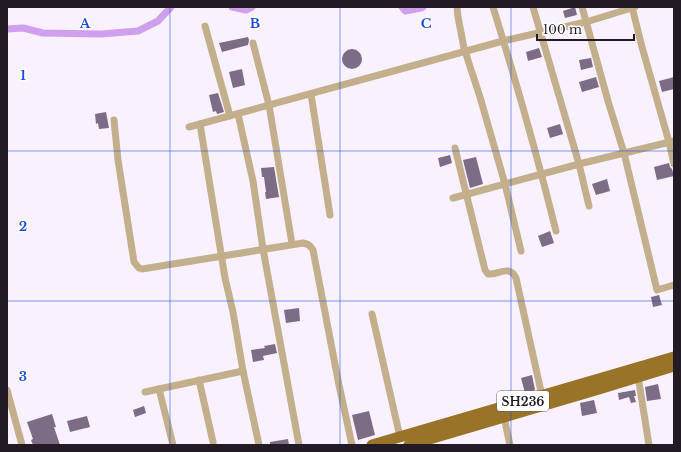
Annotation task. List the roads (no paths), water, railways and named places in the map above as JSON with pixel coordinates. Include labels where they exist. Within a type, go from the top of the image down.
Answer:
[{"type":"main road","name":"SH236","points":[[372,445],[674,357]]},
{"type":"main road","name":"SH236","points":[[409,445],[674,366]]},
{"type":"street","points":[[457,7],[465,52],[480,97],[505,184],[521,251]]},
{"type":"street","points":[[493,7],[542,174],[556,230]]},
{"type":"street","points":[[533,7],[589,206]]},
{"type":"street","points":[[582,7],[624,153],[656,290],[674,285]]},
{"type":"street","points":[[189,127],[503,41],[586,22],[633,7],[642,47],[672,141],[674,164]]},
{"type":"street","points":[[205,26],[230,116]]},
{"type":"street","points":[[252,43],[269,105],[292,244]]},
{"type":"street","points":[[311,94],[330,215]]},
{"type":"street","points":[[238,114],[253,181],[263,249],[300,445]]},
{"type":"street","points":[[114,120],[118,160],[134,262],[139,268],[142,269],[303,242],[308,243],[313,250],[352,445]]},
{"type":"street","points":[[200,124],[243,371],[259,445]]},
{"type":"street","points":[[453,198],[578,164],[672,141]]},
{"type":"street","points":[[455,148],[485,270],[488,274],[509,270],[513,272],[516,278],[542,396]]},
{"type":"street","points":[[372,314],[400,437]]},
{"type":"street","points":[[145,392],[243,371]]},
{"type":"street","points":[[638,376],[649,445]]},
{"type":"street","points":[[199,380],[213,442]]},
{"type":"street","points":[[159,389],[173,445]]},
{"type":"street","points":[[7,390],[22,445]]},
{"type":"street","points":[[504,417],[510,445]]},
{"type":"waterway","points":[[7,29],[23,28],[43,33],[101,34],[138,31],[158,21],[171,7]]},
{"type":"waterway","points":[[232,7],[246,10],[252,7]]},
{"type":"waterway","points":[[402,7],[405,11],[423,7]]}]
